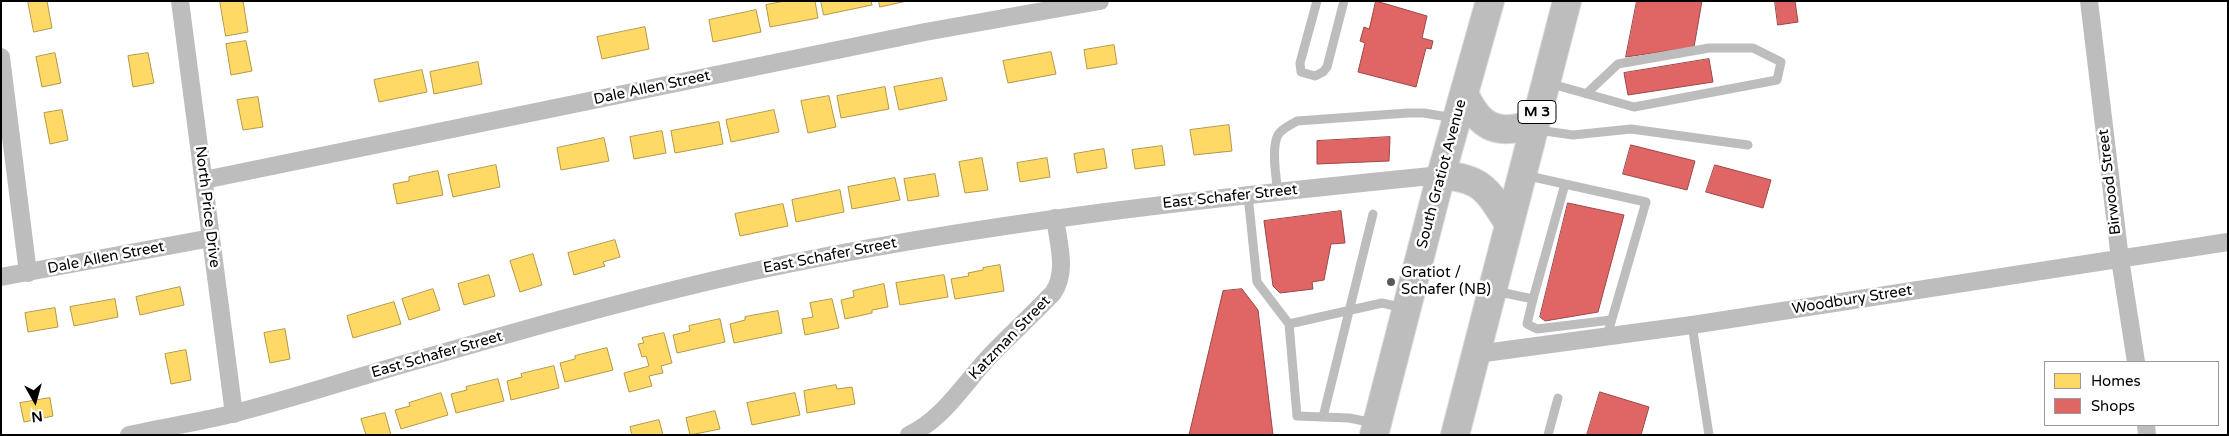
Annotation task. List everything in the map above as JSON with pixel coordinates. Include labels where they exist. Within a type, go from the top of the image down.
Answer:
[{"type":"main road","name":"M 3","points":[[1455,435],[1567,1]]},
{"type":"main road","name":"South Gratiot Avenue","points":[[1376,429],[1441,175],[1461,106],[1486,2]]},
{"type":"main road","points":[[1461,106],[1470,108],[1492,128],[1505,131],[1534,126]]},
{"type":"main road","points":[[1441,175],[1475,181],[1486,191],[1509,224]]},
{"type":"street","name":"North Price Drive","points":[[180,1],[234,414]]},
{"type":"street","name":"Dale Allen Street","points":[[204,180],[925,32],[1100,1]]},
{"type":"street","name":"Birwood Street","points":[[2088,1],[2120,259],[2136,361]]},
{"type":"street","points":[[1,58],[28,273]]},
{"type":"street","name":"East Schafer Street","points":[[129,435],[234,414],[499,337],[656,294],[755,271],[910,240],[1055,218],[1441,175]]},
{"type":"street","name":"Katzman Street","points":[[909,435],[940,413],[989,358],[1053,293],[1059,284],[1062,274],[1055,218]]},
{"type":"street","name":"Dale Allen Street","points":[[1,277],[211,238]]},
{"type":"street","name":"Woodbury Street","points":[[1476,354],[1537,337],[1609,328],[1692,325],[2228,242]]},
{"type":"lane","points":[[1317,1],[1300,63],[1301,72],[1315,76],[1323,72],[1327,67],[1344,1]]},
{"type":"lane","points":[[1545,83],[1634,107],[1777,80],[1781,62],[1753,48],[1709,48],[1618,64],[1586,94]]},
{"type":"lane","points":[[1278,192],[1274,159],[1277,136],[1285,128],[1297,121],[1424,113],[1461,106]]},
{"type":"lane","points":[[1534,126],[1573,135],[1631,129],[1748,146]]},
{"type":"lane","points":[[1522,174],[1646,202],[1609,328]]},
{"type":"lane","points":[[1537,337],[1527,324],[1565,184]]},
{"type":"lane","points":[[1248,195],[1258,282],[1288,324],[1297,416],[1349,418],[1376,429]]},
{"type":"lane","points":[[1324,417],[1373,214]]},
{"type":"lane","points":[[1492,290],[1533,299]]},
{"type":"lane","points":[[1288,324],[1382,303],[1407,309]]},
{"type":"lane","points":[[1692,325],[1709,435]]},
{"type":"lane","points":[[1548,435],[1558,398]]},
{"type":"building: Homes","points":[[28,1],[47,1],[52,28],[34,32]]},
{"type":"building: Homes","points":[[220,1],[243,1],[248,32],[226,36]]},
{"type":"building: Homes","points":[[785,1],[815,1],[818,18],[770,27],[766,5]]},
{"type":"building: Homes","points":[[821,1],[871,1],[872,5],[824,15]]},
{"type":"building: Homes","points":[[879,1],[907,1],[880,7]]},
{"type":"building: Homes","points":[[756,10],[761,32],[713,42],[709,20]]},
{"type":"building: Homes","points":[[645,27],[649,49],[602,59],[597,37]]},
{"type":"building: Homes","points":[[246,41],[252,71],[231,75],[226,44]]},
{"type":"building: Homes","points":[[1114,45],[1117,64],[1087,69],[1084,50]]},
{"type":"building: Homes","points":[[1051,52],[1056,74],[1008,83],[1003,61]]},
{"type":"building: Homes","points":[[55,53],[61,83],[42,87],[36,57]]},
{"type":"building: Homes","points":[[148,53],[154,83],[133,87],[128,56]]},
{"type":"building: Homes","points":[[478,62],[482,84],[434,94],[430,72]]},
{"type":"building: Homes","points":[[422,70],[427,92],[379,102],[374,80]]},
{"type":"building: Homes","points":[[942,78],[947,100],[899,110],[894,87]]},
{"type":"building: Homes","points":[[885,87],[889,109],[841,118],[837,96]]},
{"type":"building: Homes","points":[[829,96],[836,127],[808,133],[801,101]]},
{"type":"building: Homes","points":[[258,97],[263,127],[243,130],[237,100]]},
{"type":"building: Homes","points":[[62,110],[68,140],[50,144],[44,113]]},
{"type":"building: Homes","points":[[774,110],[779,132],[731,142],[726,120]]},
{"type":"building: Homes","points":[[719,122],[723,144],[675,153],[671,131]]},
{"type":"building: Homes","points":[[1229,125],[1232,151],[1194,155],[1190,130]]},
{"type":"building: Homes","points":[[662,131],[666,153],[634,159],[630,137]]},
{"type":"building: Homes","points":[[604,138],[609,161],[561,170],[557,148]]},
{"type":"building: Homes","points":[[1162,146],[1165,165],[1135,169],[1132,150]]},
{"type":"building: Homes","points":[[1104,149],[1107,168],[1077,173],[1074,154]]},
{"type":"building: Homes","points":[[982,158],[988,190],[965,193],[959,162]]},
{"type":"building: Homes","points":[[1047,158],[1050,177],[1020,182],[1017,163]]},
{"type":"building: Homes","points":[[496,165],[500,187],[453,197],[448,175]]},
{"type":"building: Homes","points":[[438,171],[443,195],[397,204],[393,184],[409,181],[409,177]]},
{"type":"building: Homes","points":[[935,174],[939,196],[908,201],[904,179]]},
{"type":"building: Homes","points":[[895,178],[900,200],[852,209],[848,187]]},
{"type":"building: Homes","points":[[840,190],[844,212],[796,222],[792,200]]},
{"type":"building: Homes","points":[[783,204],[788,226],[740,236],[735,214]]},
{"type":"building: Homes","points":[[615,240],[620,257],[603,262],[605,266],[574,275],[568,253]]},
{"type":"building: Homes","points":[[533,254],[542,285],[520,292],[510,261]]},
{"type":"building: Homes","points":[[1000,265],[1004,291],[955,299],[951,279],[969,276],[968,273]]},
{"type":"building: Homes","points":[[489,275],[495,296],[464,305],[458,284]]},
{"type":"building: Homes","points":[[944,275],[948,297],[900,305],[896,283]]},
{"type":"building: Homes","points":[[884,284],[888,307],[845,319],[841,300],[854,297],[853,291]]},
{"type":"building: Homes","points":[[180,287],[184,305],[140,315],[136,297]]},
{"type":"building: Homes","points":[[433,289],[440,310],[409,320],[402,299]]},
{"type":"building: Homes","points":[[115,299],[118,317],[74,326],[70,307]]},
{"type":"building: Homes","points":[[832,299],[839,328],[805,335],[802,319],[813,317],[810,303]]},
{"type":"building: Homes","points":[[394,302],[401,324],[353,338],[347,316]]},
{"type":"building: Homes","points":[[55,308],[58,327],[28,332],[25,313]]},
{"type":"building: Homes","points":[[778,311],[782,333],[734,343],[730,324],[745,320],[745,317]]},
{"type":"building: Homes","points":[[720,319],[725,342],[677,353],[673,335],[690,331],[689,326]]},
{"type":"building: Homes","points":[[285,329],[290,359],[270,363],[264,333]]},
{"type":"building: Homes","points":[[664,333],[672,363],[661,366],[663,373],[649,376],[652,386],[629,392],[624,373],[649,366],[646,356],[642,357],[638,344],[644,343],[642,338]]},
{"type":"building: Homes","points":[[607,348],[613,370],[565,382],[560,363],[575,359],[575,356]]},
{"type":"building: Homes","points":[[186,350],[191,380],[171,384],[165,354]]},
{"type":"building: Homes","points":[[554,366],[559,388],[511,400],[507,381],[522,377],[521,374]]},
{"type":"building: Homes","points":[[498,379],[504,401],[456,413],[451,394],[467,390],[466,387]]},
{"type":"building: Homes","points":[[836,385],[837,389],[852,387],[855,404],[807,413],[804,391]]},
{"type":"building: Homes","points":[[441,393],[448,415],[401,429],[395,410],[410,406],[409,403]]},
{"type":"building: Homes","points":[[795,393],[800,415],[752,425],[747,403]]},
{"type":"building: Homes","points":[[50,398],[53,416],[24,422],[20,403]]},
{"type":"building: Homes","points":[[715,411],[720,429],[690,435],[686,418]]},
{"type":"building: Homes","points":[[385,413],[391,435],[366,435],[361,419]]},
{"type":"building: Homes","points":[[659,420],[663,435],[632,435],[630,427]]},
{"type":"building: Shops","points":[[1376,1],[1427,16],[1422,38],[1433,41],[1431,49],[1426,48],[1416,87],[1358,72],[1365,43],[1360,41],[1364,27],[1369,29]]},
{"type":"building: Shops","points":[[1637,1],[1702,1],[1694,47],[1626,57]]},
{"type":"building: Shops","points":[[1775,1],[1795,1],[1798,22],[1778,25]]},
{"type":"building: Shops","points":[[1709,59],[1713,82],[1628,95],[1624,73]]},
{"type":"building: Shops","points":[[1390,137],[1389,161],[1317,164],[1317,141]]},
{"type":"building: Shops","points":[[1631,145],[1695,161],[1687,190],[1623,174]]},
{"type":"building: Shops","points":[[1715,165],[1771,180],[1763,208],[1706,192]]},
{"type":"building: Shops","points":[[1568,203],[1624,215],[1598,312],[1545,321],[1540,317]]},
{"type":"building: Shops","points":[[1341,211],[1345,243],[1331,244],[1324,280],[1312,282],[1313,289],[1280,293],[1273,286],[1264,221]]},
{"type":"building: Shops","points":[[1242,289],[1258,310],[1273,435],[1189,435],[1223,291]]},
{"type":"building: Shops","points":[[1600,392],[1649,407],[1641,435],[1587,435]]},
{"type":"place","name":"Gratiot / Schafer (NB)","points":[[1391,282]]}]
